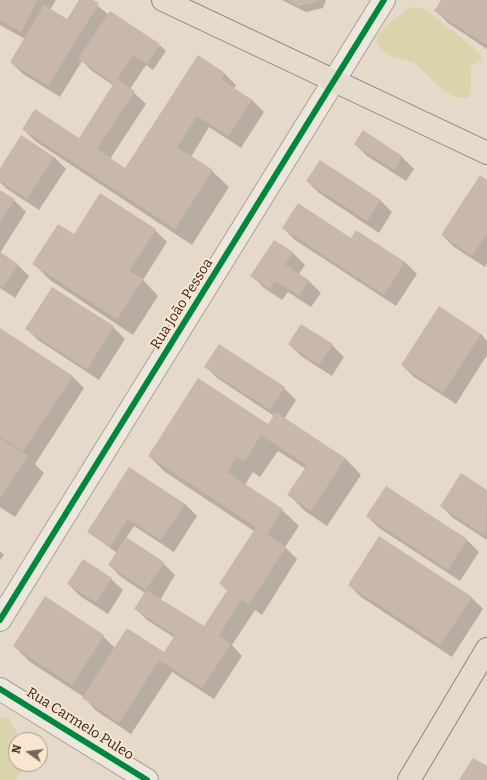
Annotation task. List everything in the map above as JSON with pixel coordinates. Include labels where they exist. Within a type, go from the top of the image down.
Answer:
[{"type":"main road","points":[[163,0],[487,153]]},
{"type":"main road","points":[[410,780],[487,649]]},
{"type":"street","name":"Rua João Pessoa","points":[[0,620],[384,0]]},
{"type":"street","name":"Rua Carmelo Puleo","points":[[0,688],[146,780]]},
{"type":"shaded area","points":[[411,7],[423,9],[434,16],[474,48],[482,58],[478,63],[471,66],[471,92],[468,98],[455,97],[444,91],[415,63],[391,56],[380,48],[377,42],[378,36],[385,26]]},
{"type":"shaded area","points":[[0,717],[8,718],[17,732],[8,732],[8,772],[22,772],[14,780],[0,780]]},
{"type":"building","points":[[0,0],[37,0],[21,32],[0,20]]},
{"type":"building","points":[[79,0],[93,0],[99,3],[48,86],[10,62],[44,5],[67,19]]},
{"type":"building","points":[[287,0],[318,0],[317,2],[299,6]]},
{"type":"building","points":[[441,0],[487,0],[487,45],[434,11]]},
{"type":"building","points":[[110,11],[160,44],[147,64],[133,55],[117,79],[135,91],[97,149],[125,168],[198,55],[225,73],[221,79],[252,100],[228,136],[197,116],[177,147],[213,170],[175,229],[22,129],[35,109],[79,138],[114,83],[78,59]]},
{"type":"building","points":[[363,130],[402,156],[394,170],[354,144]]},
{"type":"building","points":[[21,135],[54,157],[27,199],[0,181],[0,168]]},
{"type":"building","points":[[320,160],[381,200],[367,221],[306,181]]},
{"type":"building","points":[[480,175],[487,180],[487,233],[472,256],[441,235]]},
{"type":"building","points":[[0,190],[15,199],[0,223]]},
{"type":"building","points":[[100,193],[156,229],[129,271],[143,279],[117,319],[32,264],[58,224],[74,234]]},
{"type":"building","points":[[298,203],[351,238],[356,230],[405,262],[384,295],[282,228]]},
{"type":"building","points":[[274,240],[293,252],[285,265],[309,280],[299,296],[275,281],[270,289],[250,276]]},
{"type":"building","points":[[0,252],[18,264],[3,287],[0,285]]},
{"type":"building","points":[[52,287],[114,326],[87,369],[25,329]]},
{"type":"building","points":[[439,306],[481,334],[443,393],[401,365]]},
{"type":"building","points":[[301,324],[333,344],[319,365],[288,344]]},
{"type":"building","points":[[0,328],[73,376],[23,451],[0,436]]},
{"type":"building","points":[[219,344],[285,387],[270,410],[204,367]]},
{"type":"building","points":[[198,378],[268,424],[276,412],[345,458],[311,511],[287,495],[307,465],[261,435],[244,462],[236,457],[227,472],[283,509],[267,534],[286,547],[249,604],[242,599],[219,635],[231,644],[202,688],[159,660],[119,723],[82,698],[127,628],[164,652],[175,635],[134,609],[146,590],[204,626],[228,589],[219,584],[256,527],[148,456]]},
{"type":"building","points":[[0,438],[28,456],[0,498]]},
{"type":"building","points":[[129,467],[185,504],[161,540],[128,519],[110,547],[87,532]]},
{"type":"building","points":[[461,473],[487,490],[486,536],[440,506]]},
{"type":"building","points":[[386,486],[467,539],[448,570],[366,516]]},
{"type":"building","points":[[379,536],[472,597],[440,645],[348,585]]},
{"type":"building","points":[[126,537],[164,562],[146,590],[108,565]]},
{"type":"building","points":[[83,559],[112,578],[96,602],[67,584]]},
{"type":"building","points":[[45,596],[104,635],[72,685],[13,646]]},
{"type":"building","points":[[473,758],[487,766],[487,780],[459,780]]},
{"type":"cycle path","points":[[0,620],[384,0]]},
{"type":"cycle path","points":[[0,689],[147,780]]}]
